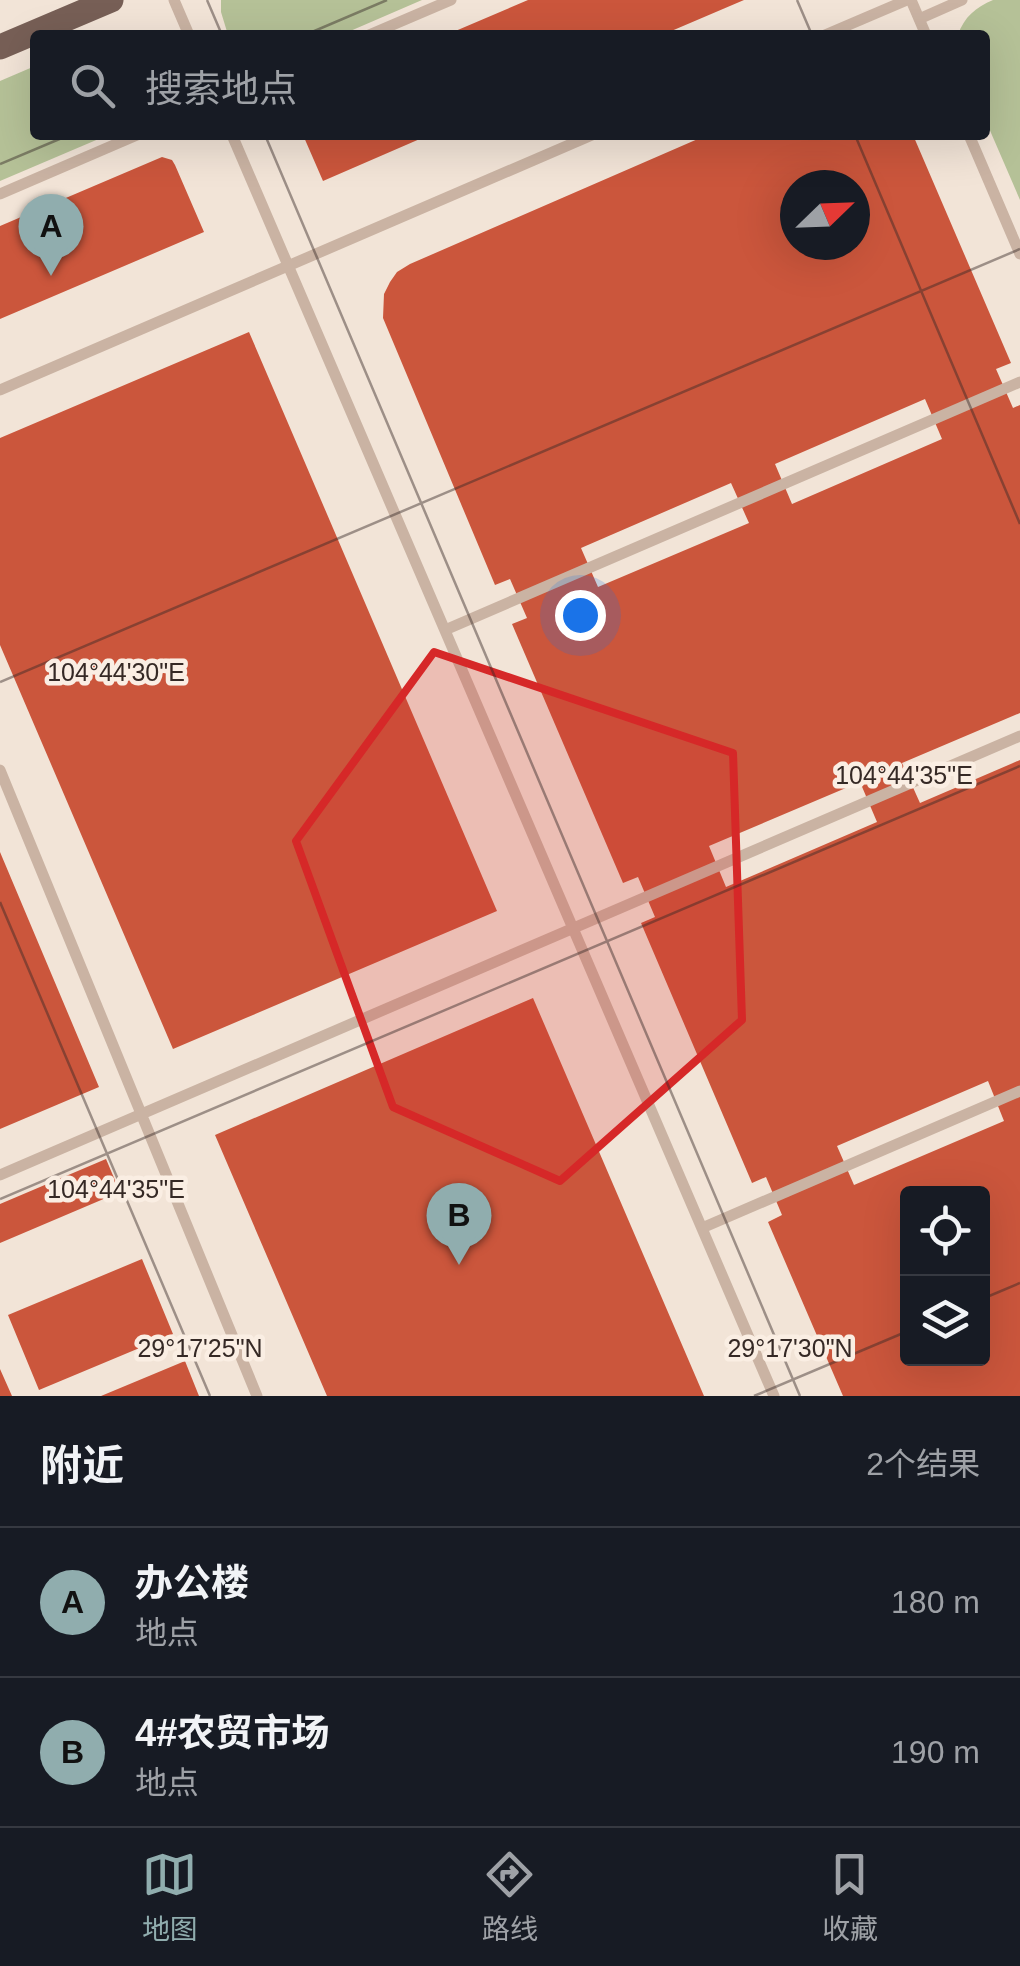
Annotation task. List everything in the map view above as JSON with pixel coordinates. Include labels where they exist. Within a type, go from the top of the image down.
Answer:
[{"type":"main road","points":[[40,30],[111,0]]},
{"type":"main road","points":[[0,47],[30,34]]},
{"type":"lane","points":[[174,0],[188,30]]},
{"type":"lane","points":[[382,30],[451,0]]},
{"type":"lane","points":[[837,30],[909,0],[924,30]]},
{"type":"lane","points":[[919,19],[962,0]]},
{"type":"lane","points":[[0,194],[125,140]]},
{"type":"lane","points":[[234,140],[774,1396]]},
{"type":"lane","points":[[0,390],[580,140]]},
{"type":"lane","points":[[971,140],[1020,254]]},
{"type":"lane","points":[[444,630],[1020,382]]},
{"type":"lane","points":[[0,1175],[1020,736]]},
{"type":"lane","points":[[0,770],[257,1396]]},
{"type":"lane","points":[[702,1228],[1020,1090]]},
{"type":"highlighted area","points":[[434,652],[733,753],[742,1020],[560,1181],[393,1107],[296,841]]},
{"type":"green space","points":[[221,0],[422,0],[353,30],[226,30]]},
{"type":"green space","points":[[993,0],[1020,0],[1020,200],[990,131],[990,30],[960,30],[971,13]]},
{"type":"green space","points":[[30,68],[30,140],[96,140],[0,181],[0,81]]},
{"type":"building","points":[[528,0],[744,0],[674,30],[458,30]]},
{"type":"building","points":[[305,140],[417,140],[323,181]]},
{"type":"building","points":[[695,140],[915,140],[1011,363],[996,369],[1013,408],[1020,405],[1020,713],[902,763],[920,803],[1020,760],[1020,1396],[843,1396],[768,1222],[782,1215],[766,1177],[752,1183],[641,923],[655,917],[638,877],[623,883],[512,624],[527,618],[510,579],[495,585],[383,318],[384,294],[390,282],[410,264]],"holes":[[[925,399],[942,439],[792,504],[775,464]],[[731,483],[749,523],[598,587],[581,548]],[[860,782],[877,822],[726,887],[709,846]],[[988,1081],[1004,1121],[854,1185],[837,1146]]]},
{"type":"building","points":[[162,157],[175,165],[204,232],[0,319],[0,226]]},
{"type":"building","points":[[249,332],[497,911],[173,1049],[0,645],[0,438]]},
{"type":"building","points":[[0,852],[99,1087],[0,1129]]},
{"type":"building","points":[[533,998],[704,1396],[327,1396],[215,1135]]},
{"type":"building","points":[[106,1159],[120,1192],[0,1243],[0,1204]]},
{"type":"building","points":[[142,1259],[173,1334],[39,1390],[8,1315]]},
{"type":"building","points":[[185,1361],[199,1396],[101,1396]]},
{"type":"building","points":[[0,1369],[12,1396],[0,1396]]},
{"type":"place","name":"办公楼","points":[[51,276]]},
{"type":"place","name":"4#农贸市场","points":[[459,1265]]}]
